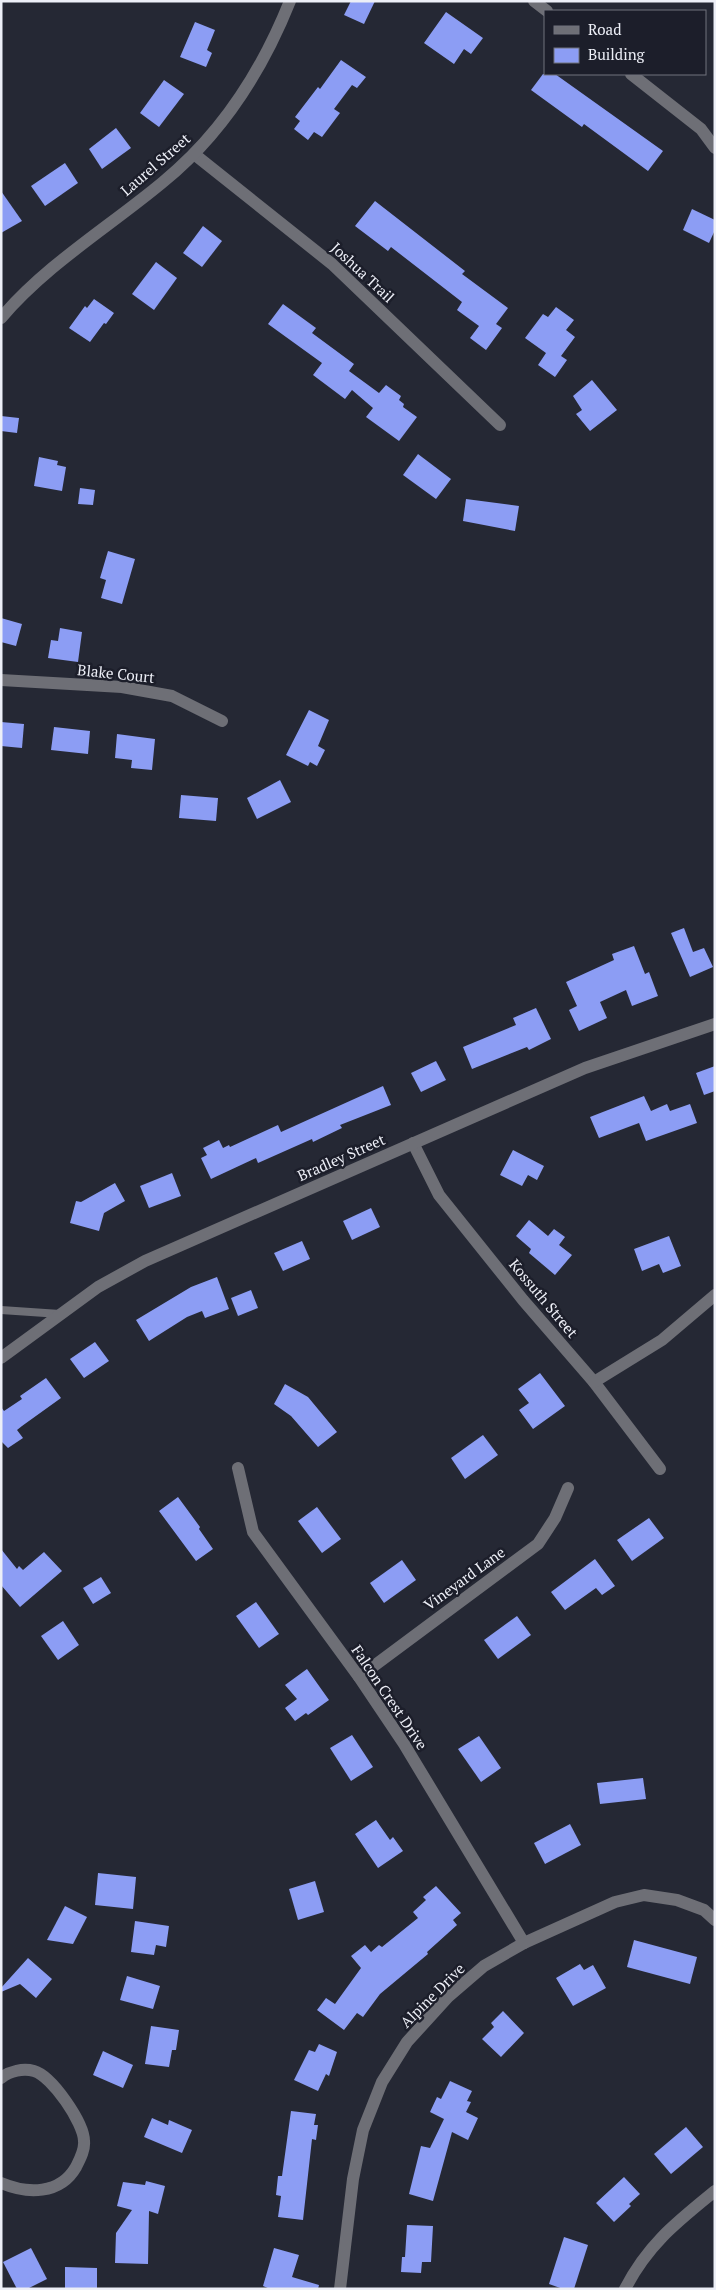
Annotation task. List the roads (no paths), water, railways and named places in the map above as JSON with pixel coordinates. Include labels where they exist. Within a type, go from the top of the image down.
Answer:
[{"type":"street","name":"Laurel Street","points":[[1,318],[21,296],[50,270],[164,182],[194,154],[219,126],[249,84],[265,57],[290,1]]},
{"type":"street","points":[[534,1],[546,10]]},
{"type":"street","points":[[632,75],[701,129],[715,148]]},
{"type":"street","name":"Joshua Trail","points":[[194,154],[332,264],[500,425]]},
{"type":"street","name":"Blake Court","points":[[1,680],[122,687],[172,696],[222,721]]},
{"type":"street","name":"Bradley Street","points":[[1,1358],[98,1287],[145,1261],[586,1068],[715,1024]]},
{"type":"street","name":"Kossuth Street","points":[[413,1143],[439,1195],[523,1300],[594,1382],[660,1468]]},
{"type":"street","points":[[594,1382],[662,1340],[715,1295]]},
{"type":"street","name":"Falcon Crest Drive","points":[[238,1468],[253,1532],[359,1677],[427,1779],[524,1943]]},
{"type":"street","name":"Vineyard Lane","points":[[359,1677],[538,1544],[555,1518],[568,1488]]},
{"type":"street","name":"Alpine Drive","points":[[340,2289],[353,2179],[361,2140],[382,2082],[407,2042],[448,1997],[484,1966],[524,1943],[597,1908],[615,1902],[644,1895],[677,1900],[704,1910],[715,1920]]},
{"type":"street","points":[[1,2078],[8,2072],[22,2070],[36,2072],[49,2082],[79,2123],[84,2141],[81,2157],[72,2174],[58,2185],[43,2191],[16,2189],[1,2183]]},
{"type":"street","points":[[625,2289],[637,2265],[669,2229],[715,2191]]},
{"type":"lane","points":[[1,1310],[60,1314]]}]
